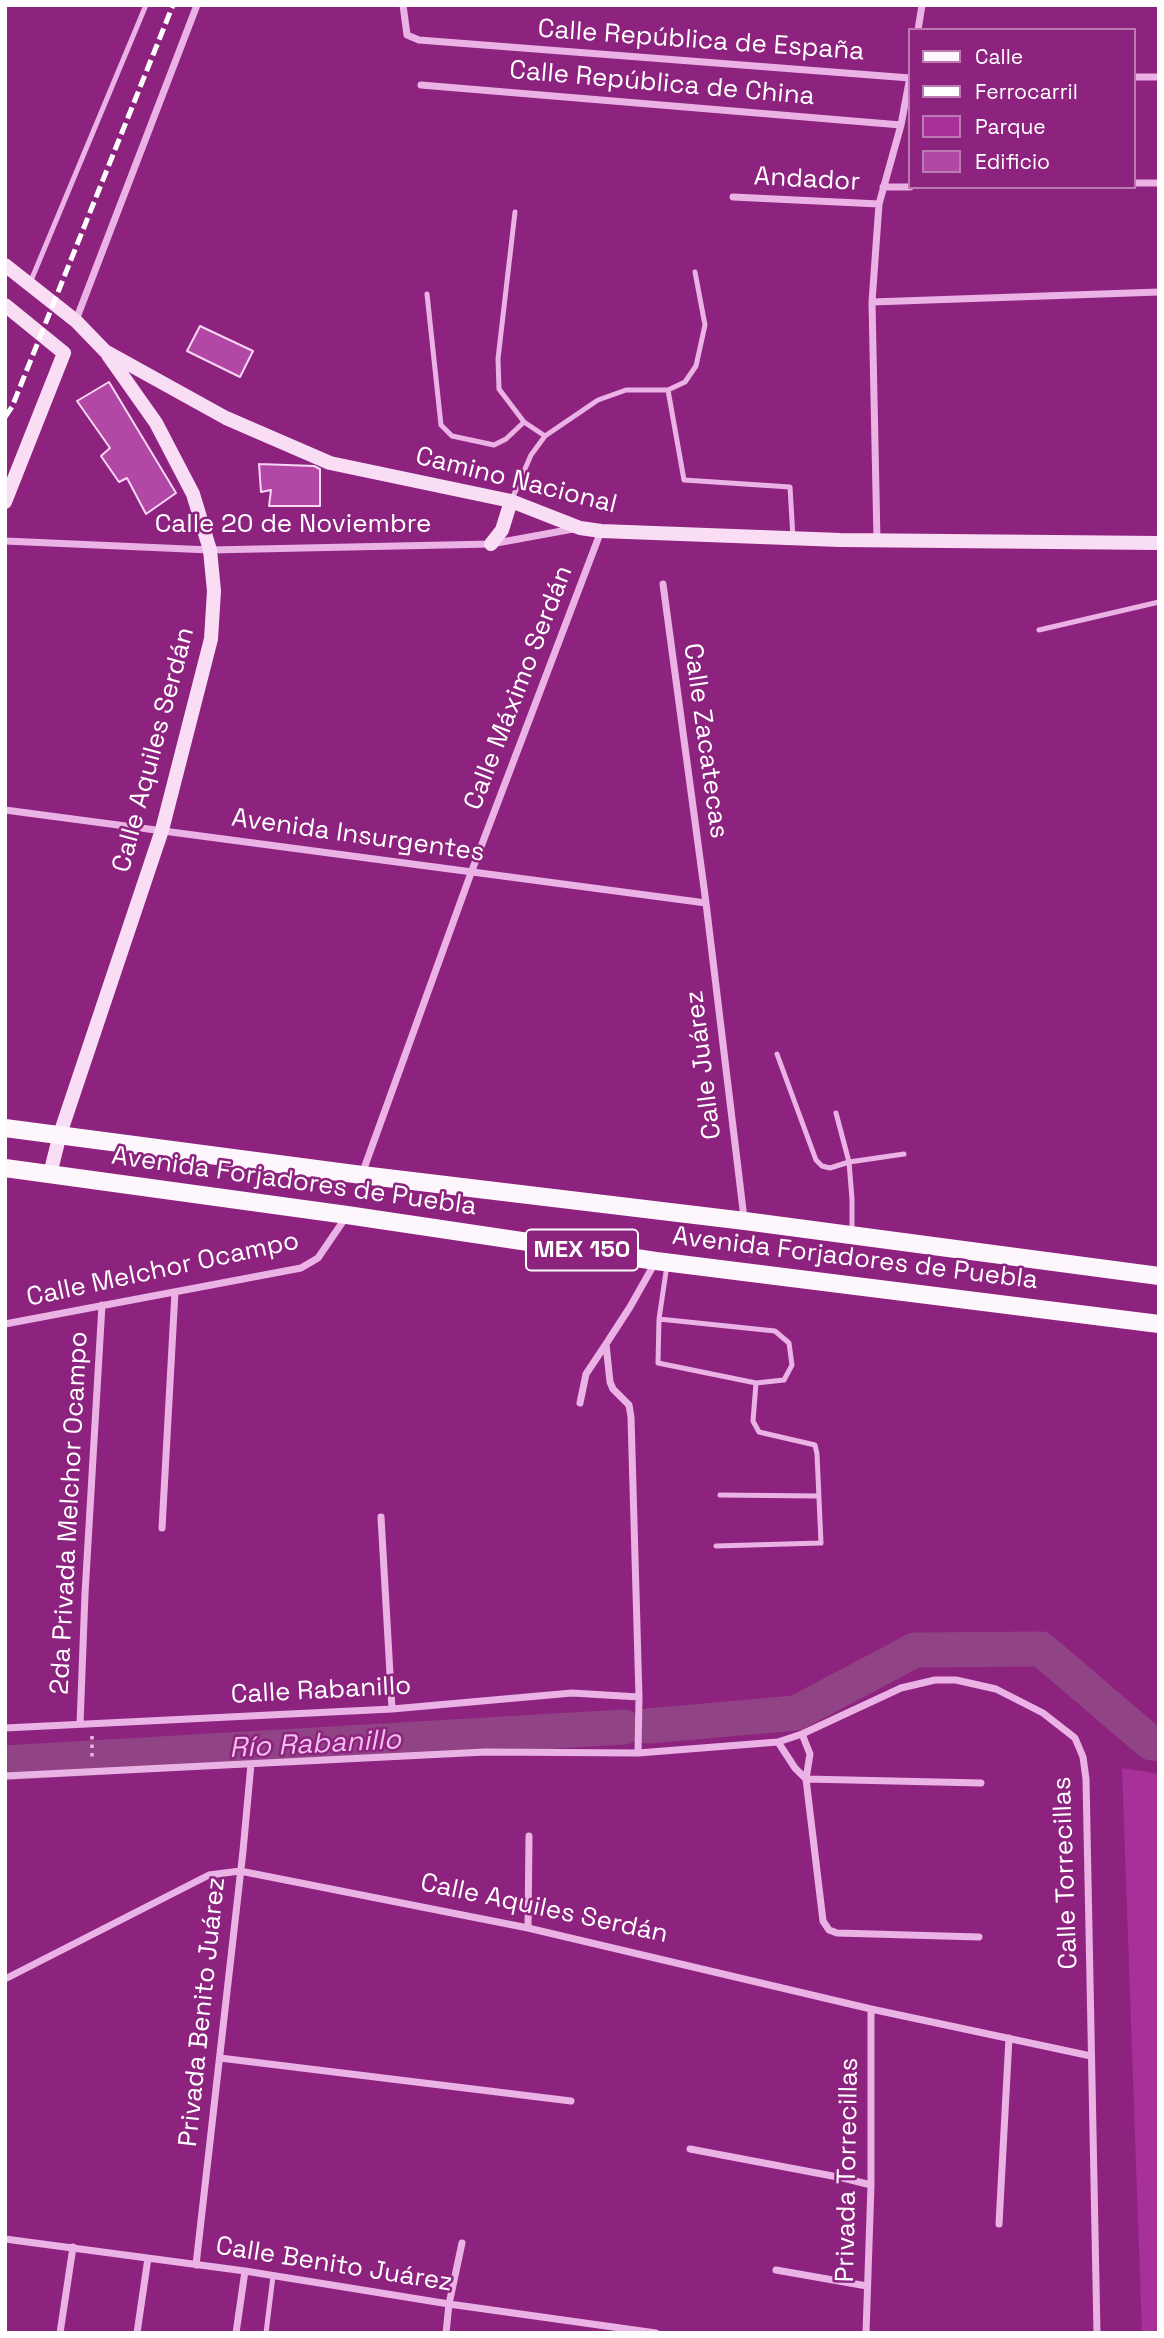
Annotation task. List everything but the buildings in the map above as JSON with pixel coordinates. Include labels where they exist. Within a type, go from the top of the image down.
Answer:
[{"type":"main road","name":"Camino Nacional","points":[[5,265],[76,321],[105,351],[226,418],[330,463],[511,501],[580,527],[601,531],[877,541],[1159,543]]},
{"type":"main road","points":[[5,305],[64,353],[5,502]]},
{"type":"main road","name":"Calle Aquiles Serdán","points":[[50,1174],[60,1134],[162,830],[212,639],[214,591],[210,550],[193,494],[156,423],[105,351]]},
{"type":"main road","points":[[491,544],[502,530],[511,501]]},
{"type":"main road","name":"Avenida Forjadores de Puebla","points":[[5,1128],[1159,1276]]},
{"type":"main road","name":"Avenida Forjadores de Puebla","points":[[5,1168],[662,1262],[1159,1324]]},
{"type":"street","points":[[76,321],[197,5]]},
{"type":"street","name":"Calle República de España","points":[[404,5],[407,35],[419,40],[908,77]]},
{"type":"street","points":[[918,28],[922,5]]},
{"type":"street","points":[[1136,77],[1159,76]]},
{"type":"street","name":"Calle República de China","points":[[421,85],[901,125]]},
{"type":"street","points":[[877,541],[872,302],[879,204],[901,125],[908,88]]},
{"type":"street","points":[[1136,183],[1159,183]]},
{"type":"street","points":[[883,187],[908,187]]},
{"type":"street","name":"Andador","points":[[733,197],[879,204]]},
{"type":"street","points":[[872,302],[1159,292]]},
{"type":"street","name":"Calle 20 de Noviembre","points":[[5,541],[210,550],[491,544],[580,527]]},
{"type":"street","name":"Calle Máximo Serdán","points":[[362,1175],[471,873],[601,531]]},
{"type":"street","name":"Calle Zacatecas","points":[[663,584],[706,903]]},
{"type":"street","name":"Avenida Insurgentes","points":[[5,810],[706,903]]},
{"type":"street","name":"Calle Juárez","points":[[706,903],[745,1221]]},
{"type":"street","name":"Calle Melchor Ocampo","points":[[5,1324],[310,1264],[318,1258],[347,1215]]},
{"type":"street","points":[[580,1403],[586,1374],[662,1262]]},
{"type":"street","points":[[162,1528],[175,1292]]},
{"type":"street","name":"2da Privada Melchor Ocampo","points":[[80,1724],[102,1305]]},
{"type":"street","points":[[606,1344],[610,1382],[613,1389],[629,1405],[631,1417],[639,1697],[638,1753]]},
{"type":"street","points":[[381,1517],[393,1709]]},
{"type":"street","name":"Calle Torrecillas","points":[[5,1776],[485,1752],[638,1753],[778,1742],[802,1734],[901,1688],[935,1680],[956,1680],[996,1689],[1043,1713],[1075,1738],[1083,1756],[1086,1779],[1097,2333]]},
{"type":"street","name":"Calle Rabanillo","points":[[5,1728],[393,1709],[572,1693],[639,1697]]},
{"type":"street","points":[[802,1734],[810,1754],[806,1779],[823,1921],[829,1930],[837,1933],[979,1937]]},
{"type":"street","points":[[778,1742],[794,1768],[806,1779],[981,1783]]},
{"type":"street","name":"Privada Benito Juárez","points":[[196,2265],[251,1764]]},
{"type":"street","points":[[527,1928],[530,1836]]},
{"type":"street","name":"Calle Aquiles Serdán","points":[[5,1979],[209,1875],[240,1871],[527,1928],[872,2009],[1091,2056]]},
{"type":"street","name":"Privada Torrecillas","points":[[866,2333],[871,2185],[872,2009]]},
{"type":"street","points":[[999,2224],[1009,2038]]},
{"type":"street","points":[[219,2058],[571,2101]]},
{"type":"street","points":[[690,2149],[871,2185]]},
{"type":"street","name":"Calle Benito Juárez","points":[[5,2239],[245,2271],[449,2304],[656,2333]]},
{"type":"street","points":[[446,2333],[461,2243]]},
{"type":"street","points":[[60,2333],[73,2247]]},
{"type":"street","points":[[137,2333],[149,2258]]},
{"type":"street","points":[[776,2270],[867,2286]]},
{"type":"street","points":[[236,2333],[245,2271]]},
{"type":"street","points":[[583,2333],[584,2323]]},
{"type":"lane","points":[[30,284],[146,5]]},
{"type":"lane","points":[[515,212],[498,359],[499,389],[524,422],[545,436]]},
{"type":"lane","points":[[511,501],[531,456],[545,436],[597,400],[626,390],[668,390],[685,382],[696,366],[705,325],[695,272]]},
{"type":"lane","points":[[427,295],[441,425],[452,436],[494,445],[506,439],[524,422]]},
{"type":"lane","points":[[668,390],[684,480],[790,487],[793,538]]},
{"type":"lane","points":[[1039,630],[1159,602]]},
{"type":"lane","points":[[777,1054],[816,1160],[822,1166],[830,1168],[849,1162],[904,1154]]},
{"type":"lane","points":[[836,1113],[849,1162],[852,1236]]},
{"type":"lane","points":[[659,1319],[775,1331],[789,1343],[792,1365],[784,1380],[756,1383],[658,1363],[659,1319],[662,1262]]},
{"type":"lane","points":[[716,1546],[821,1543],[815,1445],[759,1432],[753,1420],[756,1383]]},
{"type":"lane","points":[[720,1494],[817,1496]]},
{"type":"lane","points":[[266,2333],[273,2276]]},
{"type":"path","points":[[745,1221],[752,1273]]},
{"type":"path","points":[[92,1739],[92,1763]]},
{"type":"green space","points":[[1122,1768],[1159,1774],[1159,2333],[1142,2333]]},
{"type":"waterway","name":"Río Rabanillo","points":[[648,1726],[796,1713],[915,1650],[1041,1649],[1151,1743],[1159,1744]]},
{"type":"waterway","name":"Río Rabanillo","points":[[5,1763],[624,1727]]},
{"type":"railway","points":[[5,417],[12,407],[173,5]]}]
